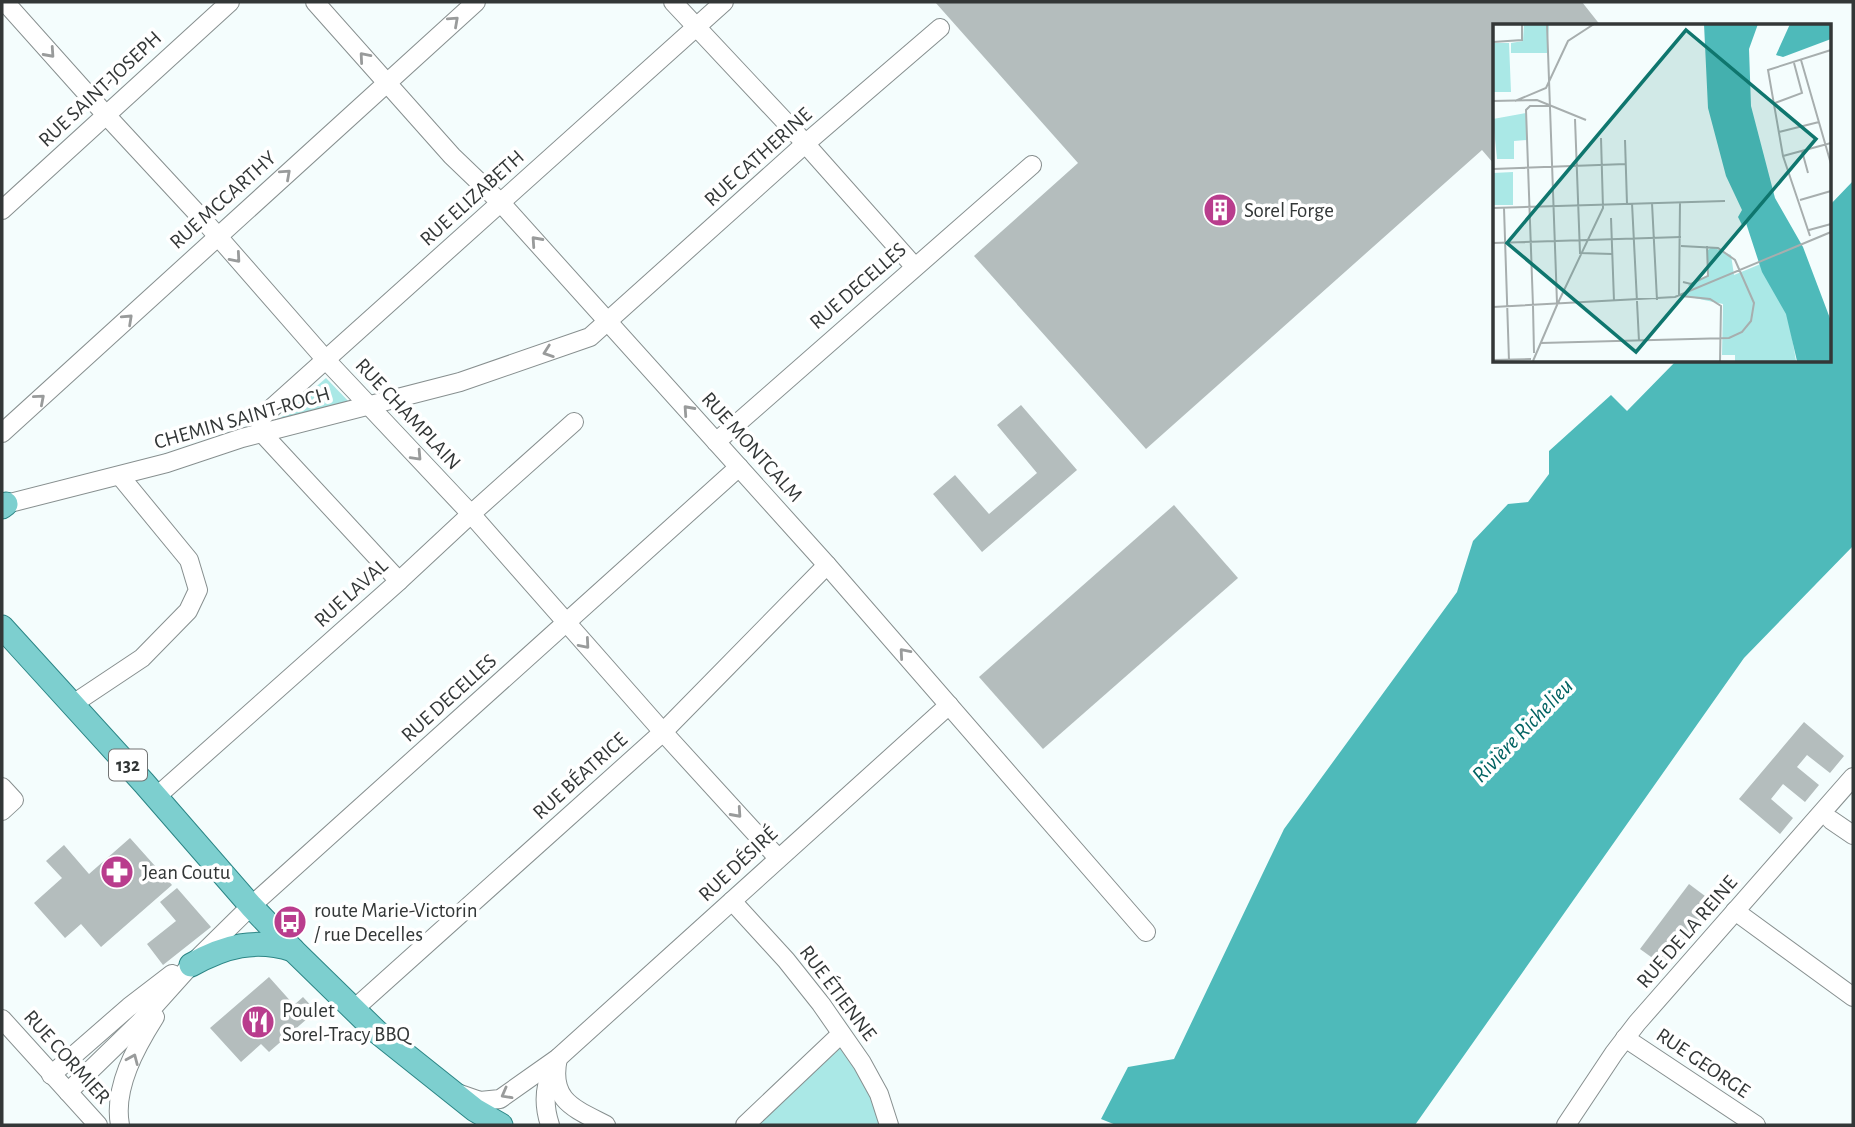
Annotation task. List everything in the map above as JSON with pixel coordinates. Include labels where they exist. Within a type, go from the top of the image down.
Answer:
[{"type":"main road","name":"132","points":[[2,627],[293,950],[376,1031],[481,1118],[500,1125]]},
{"type":"main road","points":[[191,965],[211,954],[245,945],[274,944],[293,950]]},
{"type":"street","name":"RUE CHAMPLAIN","points":[[5,2],[326,360],[471,514],[778,858]]},
{"type":"street","name":"RUE SAINT-JOSEPH","points":[[2,211],[230,2]]},
{"type":"street","name":"RUE MONTCALM","points":[[315,2],[467,171],[501,203],[827,565],[1146,932]]},
{"type":"street","name":"RUE MCCARTHY","points":[[2,433],[476,2]]},
{"type":"street","points":[[673,2],[805,144],[914,267]]},
{"type":"street","name":"RUE ELIZABETH","points":[[262,433],[260,421],[264,415],[724,2]]},
{"type":"street","name":"RUE CATHERINE","points":[[609,322],[805,144],[940,28]]},
{"type":"street","name":"RUE DECELLES","points":[[716,442],[1032,165]]},
{"type":"street","name":"CHEMIN SAINT-ROCH","points":[[3,505],[120,476],[262,433],[460,382],[582,341],[609,322]]},
{"type":"street","name":"RUE LAVAL","points":[[156,797],[574,422]]},
{"type":"street","points":[[262,433],[399,581]]},
{"type":"street","name":"RUE DECELLES","points":[[68,1092],[139,1023],[191,965],[251,906],[739,467]]},
{"type":"street","points":[[73,704],[142,657],[188,611],[198,590],[189,560],[120,476]]},
{"type":"street","name":"RUE BÉATRICE","points":[[353,1010],[663,732],[827,565]]},
{"type":"street","name":"RUE DÉSIRÉ","points":[[447,1089],[480,1101],[500,1099],[558,1058],[949,705]]},
{"type":"street","name":"RUE DE LA REINE","points":[[1566,1125],[1625,1038],[1853,777]]},
{"type":"street","points":[[2,787],[14,800],[2,811]]},
{"type":"street","points":[[1831,820],[1853,835]]},
{"type":"street","name":"RUE ÉTIENNE","points":[[732,901],[803,980],[862,1063],[879,1094],[889,1125]]},
{"type":"street","points":[[1735,911],[1853,997]]},
{"type":"street","points":[[120,1125],[121,1093],[137,1049],[146,1030],[191,965]]},
{"type":"street","name":"RUE DECELLES","points":[[51,1075],[129,1007],[170,975],[191,965]]},
{"type":"street","name":"RUE CORMIER","points":[[2,1019],[98,1125]]},
{"type":"street","points":[[745,1125],[841,1034]]},
{"type":"street","name":"RUE GEORGE","points":[[1625,1038],[1729,1118],[1756,1125]]},
{"type":"street","points":[[558,1058],[555,1079],[564,1099],[579,1111],[606,1125]]},
{"type":"street","name":"RUE DÉSIRÉ","points":[[550,1125],[545,1104],[546,1090],[558,1058]]},
{"type":"shaded area","points":[[326,378],[352,405],[274,424]]},
{"type":"shaded area","points":[[841,1034],[889,1125],[745,1125]]},
{"type":"water","name":"Rivière Richelieu","points":[[1853,181],[1853,546],[1744,658],[1415,1125],[1116,1125],[1101,1119],[1128,1067],[1174,1059],[1284,829],[1457,592],[1473,541],[1508,504],[1528,502],[1549,474],[1549,451],[1611,395],[1627,411],[1675,362],[1830,362],[1830,205]]},
{"type":"building","name":"Sorel Forge","points":[[935,2],[1582,2],[1599,24],[1493,24],[1493,163],[1482,150],[1146,449],[974,256],[1078,163]]},
{"type":"building","points":[[1021,405],[1077,470],[982,552],[933,494],[955,475],[989,514],[1037,473],[997,425]]},
{"type":"building","points":[[1174,505],[1238,578],[1043,749],[979,677]]},
{"type":"building","points":[[1804,722],[1844,756],[1830,773],[1807,755],[1797,767],[1819,785],[1805,802],[1783,784],[1771,799],[1793,818],[1780,834],[1739,799]]},
{"type":"building","points":[[130,838],[172,885],[101,947],[81,924],[65,938],[34,903],[62,878],[46,861],[64,845],[89,874]]},
{"type":"building","points":[[1689,884],[1713,902],[1665,967],[1640,949]]},
{"type":"building","points":[[177,888],[211,927],[163,965],[147,944],[176,921],[160,902]]},
{"type":"building","points":[[269,977],[294,1005],[303,997],[316,1011],[269,1052],[261,1044],[241,1062],[210,1028]]},
{"type":"place","name":"Sorel Forge","points":[[1220,210]]},
{"type":"place","name":"Jean Coutu","points":[[117,872]]},
{"type":"place","name":"route Marie-Victorin / rue Decelles","points":[[290,922]]},
{"type":"place","name":"Poulet Sorel-Tracy BBQ","points":[[258,1022]]}]
